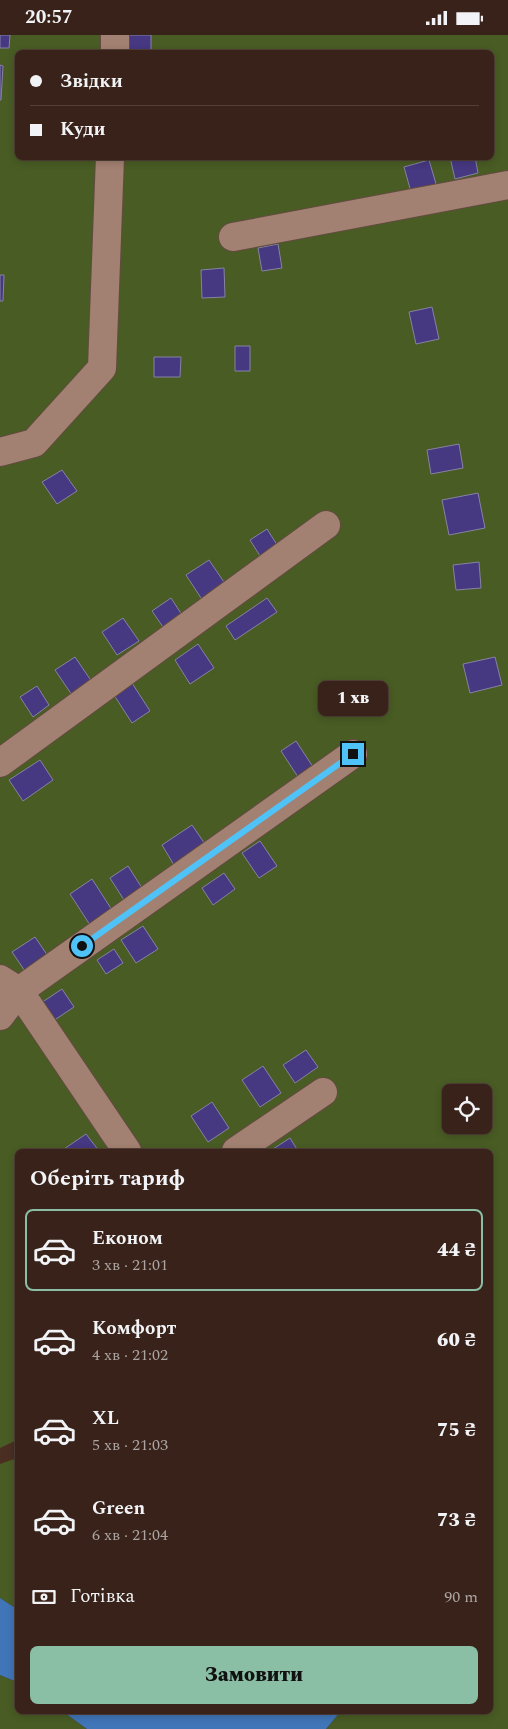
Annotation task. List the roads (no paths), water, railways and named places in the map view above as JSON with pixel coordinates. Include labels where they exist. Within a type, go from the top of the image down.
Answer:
[{"type":"lane","points":[[115,35],[115,50]]},
{"type":"lane","points":[[0,452],[34,443],[102,368],[110,160]]},
{"type":"lane","points":[[233,237],[508,185]]},
{"type":"lane","points":[[0,763],[326,525]]},
{"type":"lane","points":[[0,1016],[9,985],[353,754]]},
{"type":"lane","points":[[9,985],[126,1149]]},
{"type":"lane","points":[[239,1149],[323,1092]]},
{"type":"water","points":[[0,1598],[15,1608],[15,1681],[0,1675]]},
{"type":"water","points":[[66,1714],[338,1714],[326,1729],[87,1729]]}]
